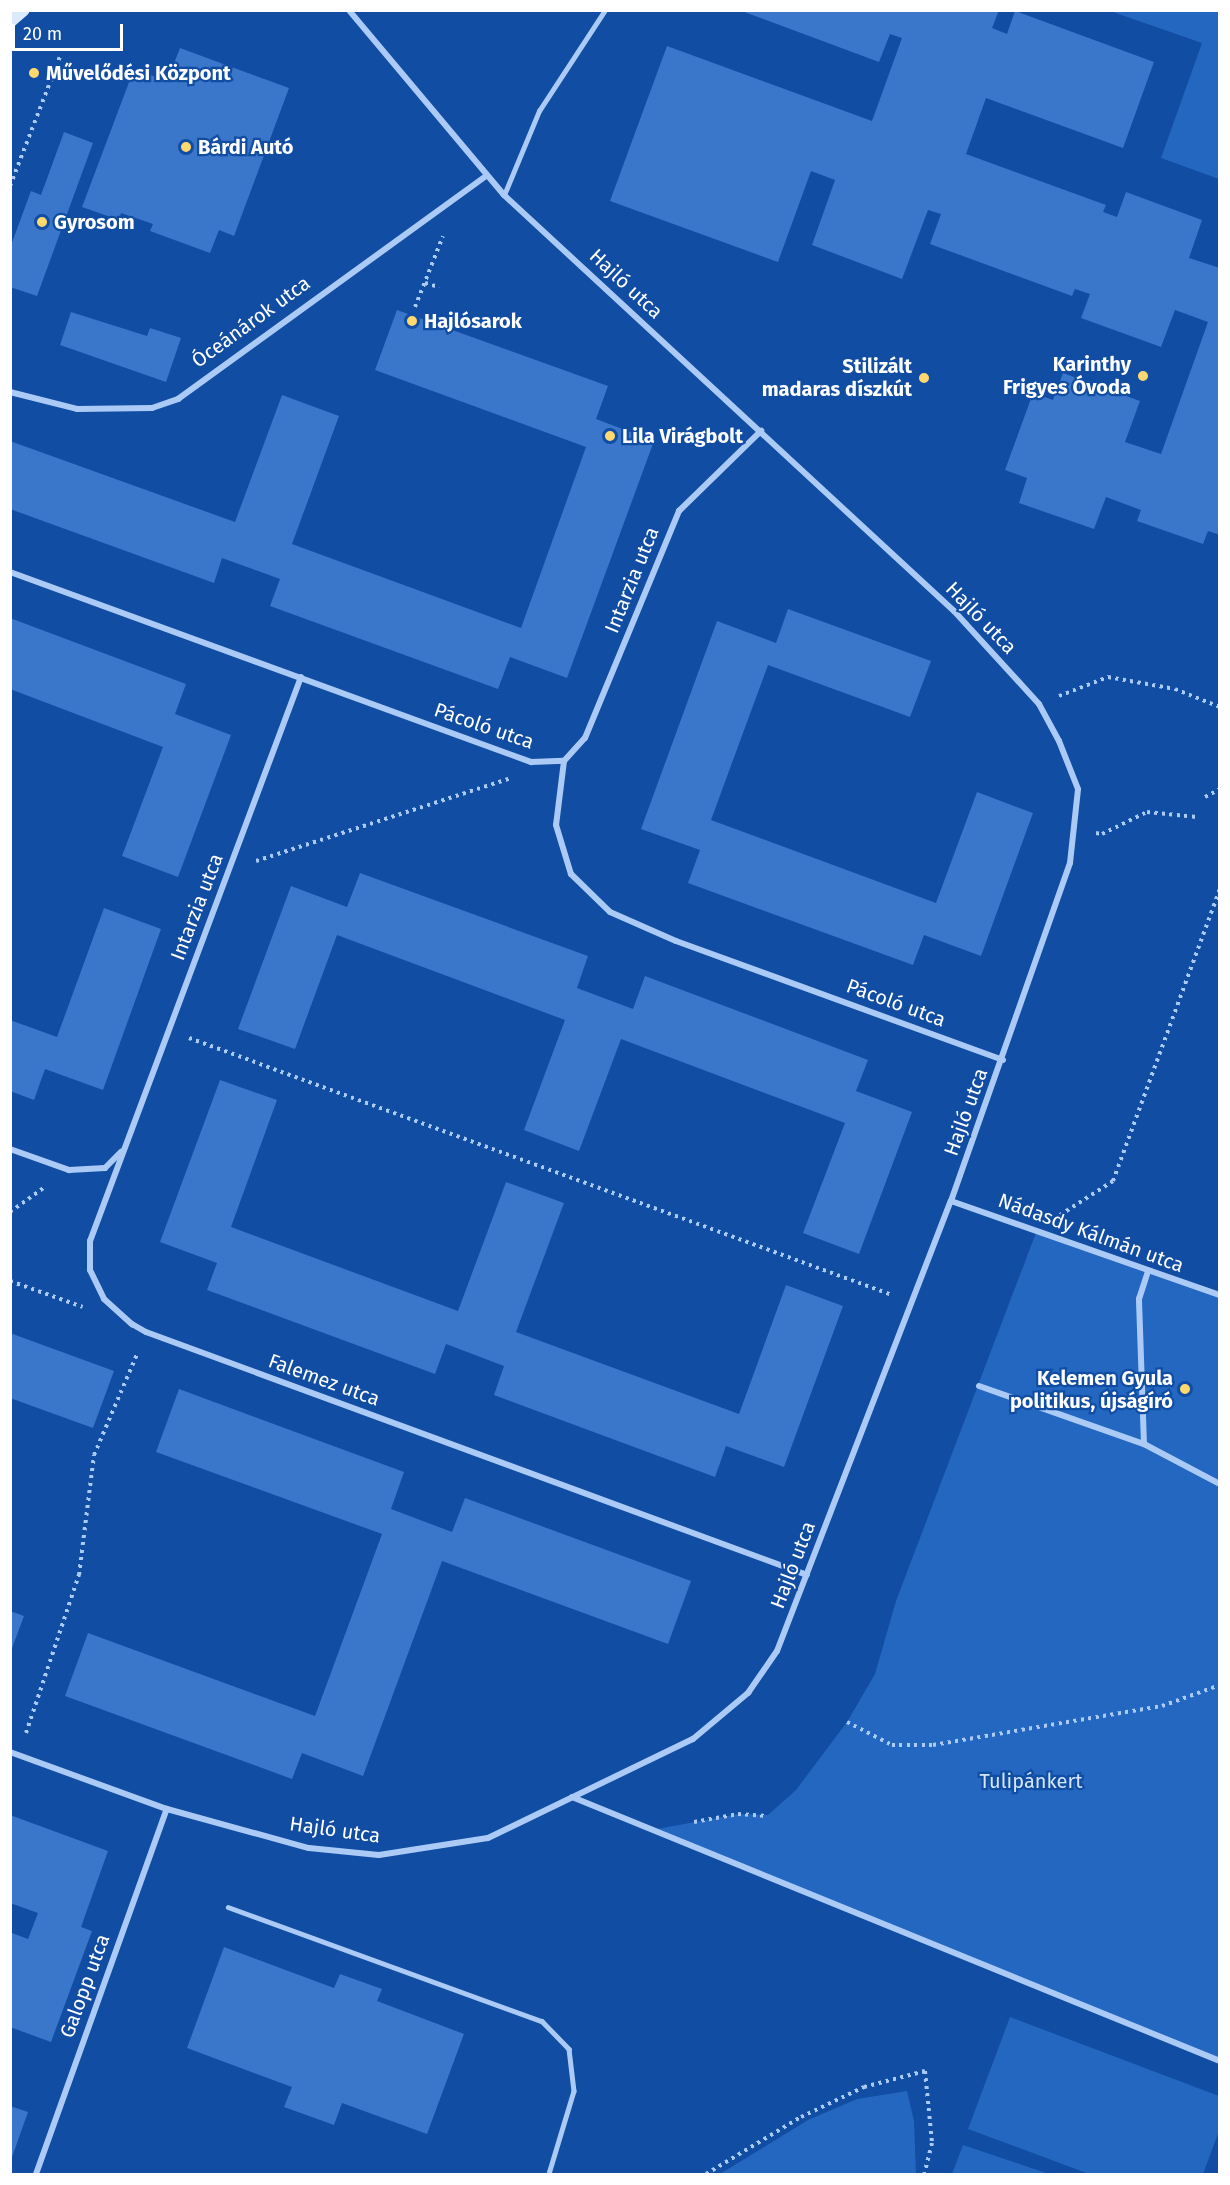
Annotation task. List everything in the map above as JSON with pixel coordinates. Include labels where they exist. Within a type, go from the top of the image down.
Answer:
[{"type":"street","points":[[10,22],[24,10]]},
{"type":"street","name":"Hajló utca","points":[[10,1752],[167,1809],[309,1848],[379,1855],[488,1838],[693,1739],[748,1693],[777,1651],[913,1302],[1003,1059],[1070,863],[1076,827],[1078,789],[1039,704],[954,611],[504,195],[350,10]]},
{"type":"street","name":"Óceánárok utca","points":[[10,392],[77,409],[152,408],[178,399],[486,176]]},
{"type":"street","name":"Intarzia utca","points":[[564,762],[585,738],[679,511],[761,431]]},
{"type":"street","name":"Pácoló utca","points":[[10,572],[301,676],[531,762],[564,762],[556,825],[565,855],[572,874],[610,912],[676,941],[1003,1059]]},
{"type":"street","name":"Intarzia utca","points":[[124,1149],[301,676]]},
{"type":"street","points":[[10,1149],[69,1170],[105,1168],[124,1149]]},
{"type":"street","name":"Falemez utca","points":[[124,1149],[90,1241],[90,1270],[104,1299],[132,1324],[146,1332],[807,1575]]},
{"type":"street","name":"Nádasdy Kálmán utca","points":[[951,1201],[1220,1295]]},
{"type":"street","points":[[1144,1444],[1139,1299],[1148,1271]]},
{"type":"street","points":[[979,1386],[1144,1444],[1220,1484]]},
{"type":"street","points":[[573,1797],[1220,2061]]},
{"type":"street","name":"Galopp utca","points":[[36,2175],[167,1809]]},
{"type":"lane","points":[[504,195],[539,111],[605,10]]},
{"type":"lane","points":[[228,1907],[542,2021],[569,2049],[574,2091],[549,2175]]},
{"type":"path","points":[[10,186],[61,54]]},
{"type":"path","points":[[415,308],[446,225],[437,212]]},
{"type":"path","points":[[425,283],[439,287]]},
{"type":"path","points":[[1039,704],[1108,677],[1175,689],[1220,707]]},
{"type":"path","points":[[229,871],[519,776]]},
{"type":"path","points":[[1205,797],[1220,789]]},
{"type":"path","points":[[1076,827],[1102,834],[1147,812],[1197,817]]},
{"type":"path","points":[[1037,1230],[1113,1181],[1220,888]]},
{"type":"path","points":[[168,1030],[913,1302]]},
{"type":"path","points":[[10,1212],[69,1170]]},
{"type":"path","points":[[10,1281],[88,1308]]},
{"type":"path","points":[[18,1755],[79,1575],[94,1455],[146,1332]]},
{"type":"path","points":[[847,1722],[892,1745],[933,1746],[1162,1706],[1220,1685]]},
{"type":"path","points":[[652,1830],[738,1814],[768,1815]]},
{"type":"path","points":[[706,2175],[801,2117],[854,2092],[925,2071],[932,2144],[924,2175]]},
{"type":"green space","points":[[1110,11],[1219,11],[1219,179],[1161,158],[1202,43]]},
{"type":"green space","name":"Tulipánkert","points":[[1037,1230],[1219,1295],[1219,2061],[652,1830],[738,1814],[768,1815],[796,1790],[847,1722],[875,1674],[896,1601]]},
{"type":"green space","points":[[1010,2017],[1219,2096],[1219,2131],[1203,2174],[1089,2174],[968,2129]]},
{"type":"green space","points":[[907,2091],[914,2121],[916,2174],[720,2174],[808,2120],[857,2099]]},
{"type":"green space","points":[[963,2145],[1049,2174],[952,2174]]},
{"type":"building","points":[[739,10],[999,10],[992,28],[1007,34],[1015,11],[1154,62],[1123,148],[986,98],[966,154],[1106,205],[1103,212],[1117,217],[1126,192],[1202,220],[1189,258],[1220,268],[1220,535],[1208,531],[1203,544],[1137,521],[1141,510],[1106,497],[1094,529],[1019,503],[1027,478],[1005,470],[1033,393],[1053,400],[1063,373],[1140,401],[1125,442],[1161,454],[1208,322],[1175,310],[1161,347],[1081,318],[1090,294],[1075,289],[1072,296],[930,244],[941,214],[928,210],[902,279],[812,245],[835,180],[811,171],[778,262],[610,201],[667,46],[872,121],[902,38],[890,34],[879,62]]},
{"type":"building","name":"Bárdi Autó","points":[[180,48],[289,88],[234,236],[219,230],[210,253],[150,231],[153,224],[121,213],[119,220],[82,207],[134,69],[167,81]]},
{"type":"building","name":"Gyrosom","points":[[64,132],[93,143],[37,296],[10,287],[10,248],[31,191],[41,195]]},
{"type":"building","points":[[397,310],[608,386],[596,419],[654,441],[567,678],[510,657],[498,689],[270,606],[280,579],[222,558],[214,583],[10,509],[10,441],[235,522],[282,395],[339,416],[292,544],[521,628],[586,447],[375,370]]},
{"type":"building","points":[[71,312],[147,336],[150,328],[181,338],[166,382],[60,345]]},
{"type":"building","points":[[788,609],[931,661],[910,717],[768,665],[711,820],[936,903],[977,792],[1033,813],[981,956],[924,935],[913,965],[688,883],[700,850],[641,829],[717,621],[776,643]]},
{"type":"building","points":[[10,618],[186,684],[175,714],[231,735],[178,877],[122,856],[163,747],[10,689]]},
{"type":"building","points":[[360,873],[588,956],[577,988],[633,1009],[645,976],[868,1060],[856,1091],[912,1112],[859,1254],[803,1233],[845,1123],[621,1039],[579,1151],[524,1130],[565,1020],[337,935],[295,1049],[238,1029],[291,886],[347,907]]},
{"type":"building","points":[[104,908],[161,929],[103,1090],[45,1069],[34,1100],[10,1091],[10,1020],[57,1037]]},
{"type":"building","points":[[220,1080],[277,1100],[231,1227],[458,1311],[506,1182],[564,1203],[516,1332],[739,1414],[786,1285],[843,1306],[784,1467],[726,1446],[715,1477],[494,1395],[504,1366],[446,1344],[435,1374],[207,1290],[217,1263],[160,1242]]},
{"type":"building","points":[[10,1333],[114,1371],[93,1428],[10,1398]]},
{"type":"building","points":[[179,1389],[404,1472],[391,1509],[452,1532],[465,1498],[691,1581],[668,1644],[442,1561],[363,1776],[302,1753],[292,1779],[65,1696],[88,1633],[315,1716],[382,1534],[156,1452]]},
{"type":"building","points":[[10,1611],[24,1616],[11,1651],[10,1651]]},
{"type":"building","points":[[10,1815],[108,1851],[81,1927],[92,1931],[51,2042],[10,2027],[10,1937],[12,1933],[28,1939],[38,1913],[10,1903]]},
{"type":"building","points":[[224,1947],[334,1988],[340,1974],[382,1989],[377,2001],[464,2034],[427,2134],[342,2103],[334,2125],[284,2107],[292,2087],[187,2048]]},
{"type":"building","points":[[10,2106],[28,2112],[11,2160],[10,2160]]},
{"type":"place","name":"Művelődési Központ","points":[[34,73]]},
{"type":"place","name":"Bárdi Autó","points":[[186,147]]},
{"type":"place","name":"Gyrosom","points":[[42,222]]},
{"type":"place","name":"Hajlósarok","points":[[412,321]]},
{"type":"place","name":"Karinthy Frigyes Óvoda","points":[[1143,376]]},
{"type":"place","name":"Stilizált madaras díszkút","points":[[924,378]]},
{"type":"place","name":"Lila Virágbolt","points":[[610,436]]},
{"type":"place","name":"Kelemen Gyula politikus, újságíró","points":[[1185,1389]]}]
